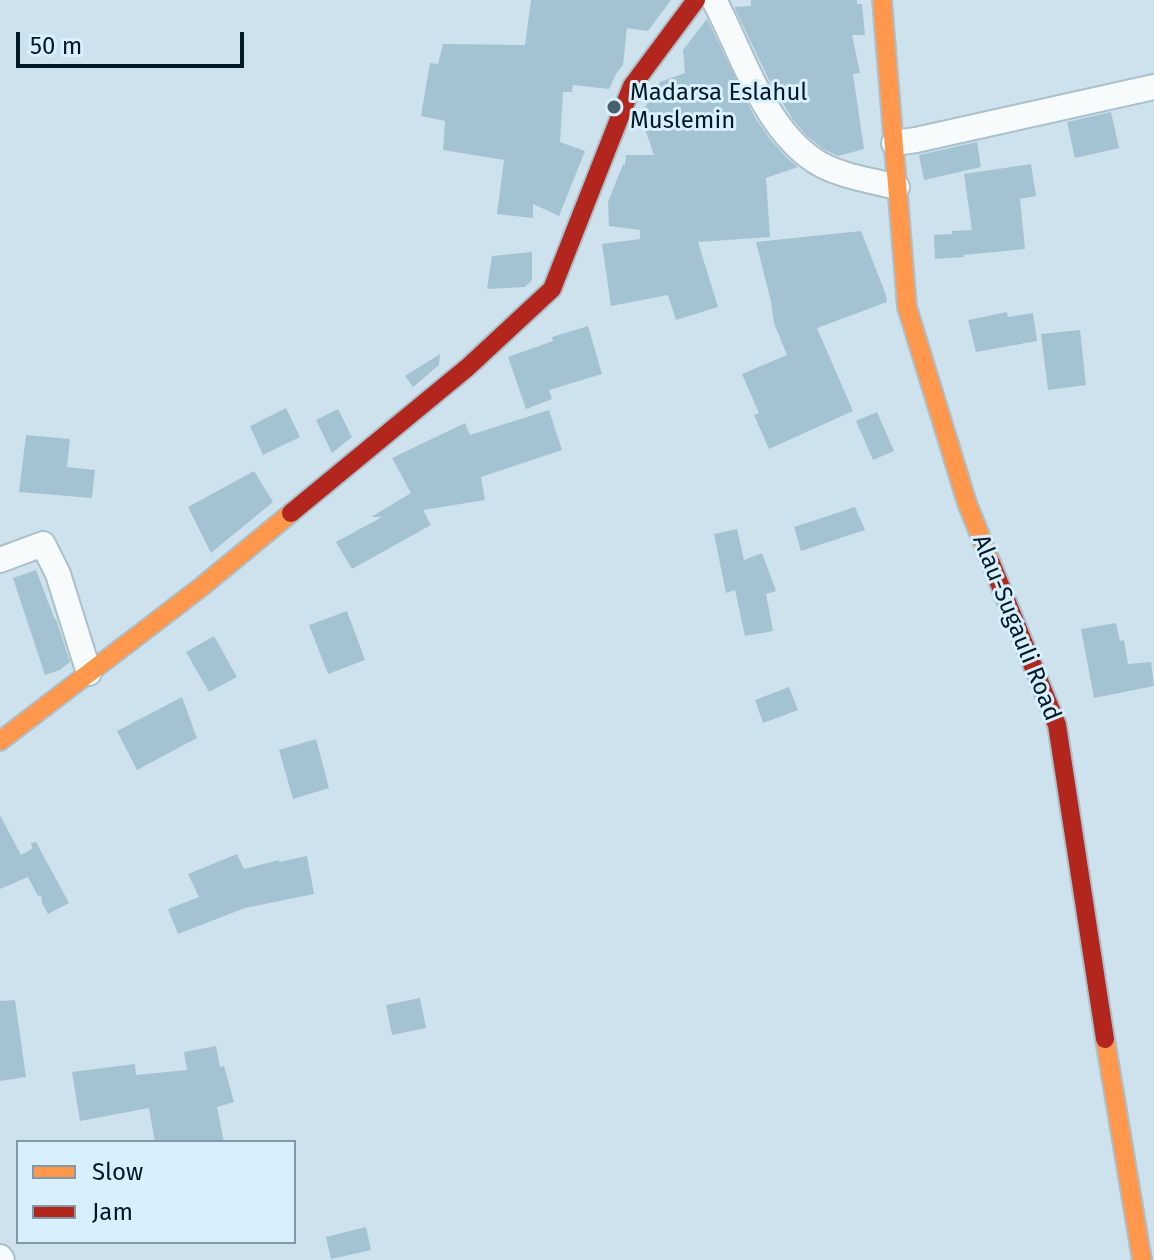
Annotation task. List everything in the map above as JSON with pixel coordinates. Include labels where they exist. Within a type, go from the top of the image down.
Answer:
[{"type":"street","points":[[0,741],[200,588],[456,378],[552,289],[632,86],[696,0]]},
{"type":"street","points":[[714,0],[761,96],[789,138],[815,161],[839,172],[897,187]]},
{"type":"street","name":"Alau-Sugauli Road","points":[[882,0],[907,307],[967,503],[1057,725],[1142,1260]]},
{"type":"street","points":[[894,143],[1154,87]]},
{"type":"street","points":[[0,560],[43,544],[58,574],[89,673]]},
{"type":"building","points":[[531,0],[671,0],[648,31],[627,28],[623,65],[609,89],[573,85],[572,92],[563,92],[560,142],[585,151],[559,216],[533,204],[533,218],[497,214],[504,160],[443,150],[445,121],[421,116],[430,63],[438,64],[443,44],[525,45]]},
{"type":"building","points":[[751,0],[857,0],[857,4],[862,4],[865,35],[852,35],[860,73],[853,74],[864,149],[838,156],[823,149],[793,120],[769,80],[735,9],[751,6]]},
{"type":"building","points":[[707,19],[754,116],[770,139],[798,167],[766,178],[770,237],[698,242],[718,307],[676,320],[668,295],[611,306],[602,244],[640,239],[640,230],[609,226],[608,202],[625,165],[626,155],[654,155],[641,117],[660,82],[685,73],[683,50]]},
{"type":"building","points":[[1111,112],[1119,148],[1075,158],[1067,122]]},
{"type":"building","points":[[977,142],[981,167],[924,180],[919,155]]},
{"type":"building","points":[[1031,164],[1036,196],[1020,199],[1025,249],[935,259],[934,235],[972,230],[964,174]]},
{"type":"building","points":[[861,231],[887,302],[817,328],[853,411],[769,449],[754,415],[759,413],[742,374],[787,355],[774,323],[756,242]]},
{"type":"building","points":[[532,252],[532,280],[525,287],[487,289],[492,256]]},
{"type":"building","points":[[1007,312],[1008,317],[1033,313],[1037,341],[976,352],[968,320]]},
{"type":"building","points":[[588,326],[602,374],[549,390],[552,399],[526,409],[508,357],[553,341],[552,337]]},
{"type":"building","points":[[1080,330],[1086,385],[1048,390],[1041,334]]},
{"type":"building","points":[[440,354],[439,365],[413,387],[405,376]]},
{"type":"building","points":[[286,408],[300,437],[263,455],[250,426]]},
{"type":"building","points":[[338,409],[352,437],[332,453],[316,420]]},
{"type":"building","points":[[549,410],[562,450],[481,477],[485,500],[423,510],[431,525],[352,569],[336,542],[382,517],[371,517],[411,493],[392,458],[465,423],[470,435]]},
{"type":"building","points":[[877,412],[894,451],[873,460],[856,421]]},
{"type":"building","points":[[26,435],[70,439],[67,467],[95,470],[92,498],[19,492]]},
{"type":"building","points":[[254,471],[273,502],[211,553],[188,507]]},
{"type":"building","points":[[855,507],[865,530],[801,551],[794,527]]},
{"type":"building","points":[[737,529],[744,560],[762,553],[776,591],[766,594],[773,631],[745,636],[735,590],[726,593],[714,534]]},
{"type":"building","points":[[36,570],[70,662],[60,670],[45,675],[13,578]]},
{"type":"building","points":[[347,611],[365,660],[328,674],[309,625]]},
{"type":"building","points":[[1116,623],[1120,641],[1124,640],[1128,664],[1151,662],[1154,686],[1094,698],[1081,629]]},
{"type":"building","points":[[214,636],[237,677],[209,692],[186,652]]},
{"type":"building","points":[[789,687],[798,710],[763,723],[755,700]]},
{"type":"building","points":[[182,697],[197,738],[137,770],[117,731]]},
{"type":"building","points":[[316,739],[329,788],[293,799],[279,750]]},
{"type":"building","points":[[0,815],[21,855],[32,849],[31,843],[36,842],[69,903],[48,914],[41,895],[38,896],[28,877],[0,889]]},
{"type":"building","points":[[237,854],[244,869],[307,856],[314,894],[245,908],[178,934],[168,909],[199,897],[188,874]]},
{"type":"building","points":[[420,998],[426,1028],[392,1035],[386,1005]]},
{"type":"building","points":[[15,1000],[26,1077],[0,1081],[0,1001]]},
{"type":"building","points":[[216,1046],[220,1067],[224,1066],[234,1102],[217,1107],[224,1140],[155,1140],[149,1108],[80,1121],[72,1072],[135,1064],[136,1075],[187,1070],[184,1052]]},
{"type":"building","points":[[366,1227],[371,1250],[331,1259],[326,1237]]},
{"type":"traffic: slow","points":[[882,0],[907,307],[967,503],[991,563]]},
{"type":"traffic: slow","points":[[0,741],[200,588],[291,513]]},
{"type":"traffic: slow","points":[[1105,1039],[1142,1260]]},
{"type":"traffic: jam","points":[[291,513],[468,367],[552,289],[632,86],[696,0]]},
{"type":"traffic: jam","points":[[991,563],[1057,725],[1105,1039]]},
{"type":"place","name":"Madarsa Eslahul Muslemin","points":[[614,107]]}]
